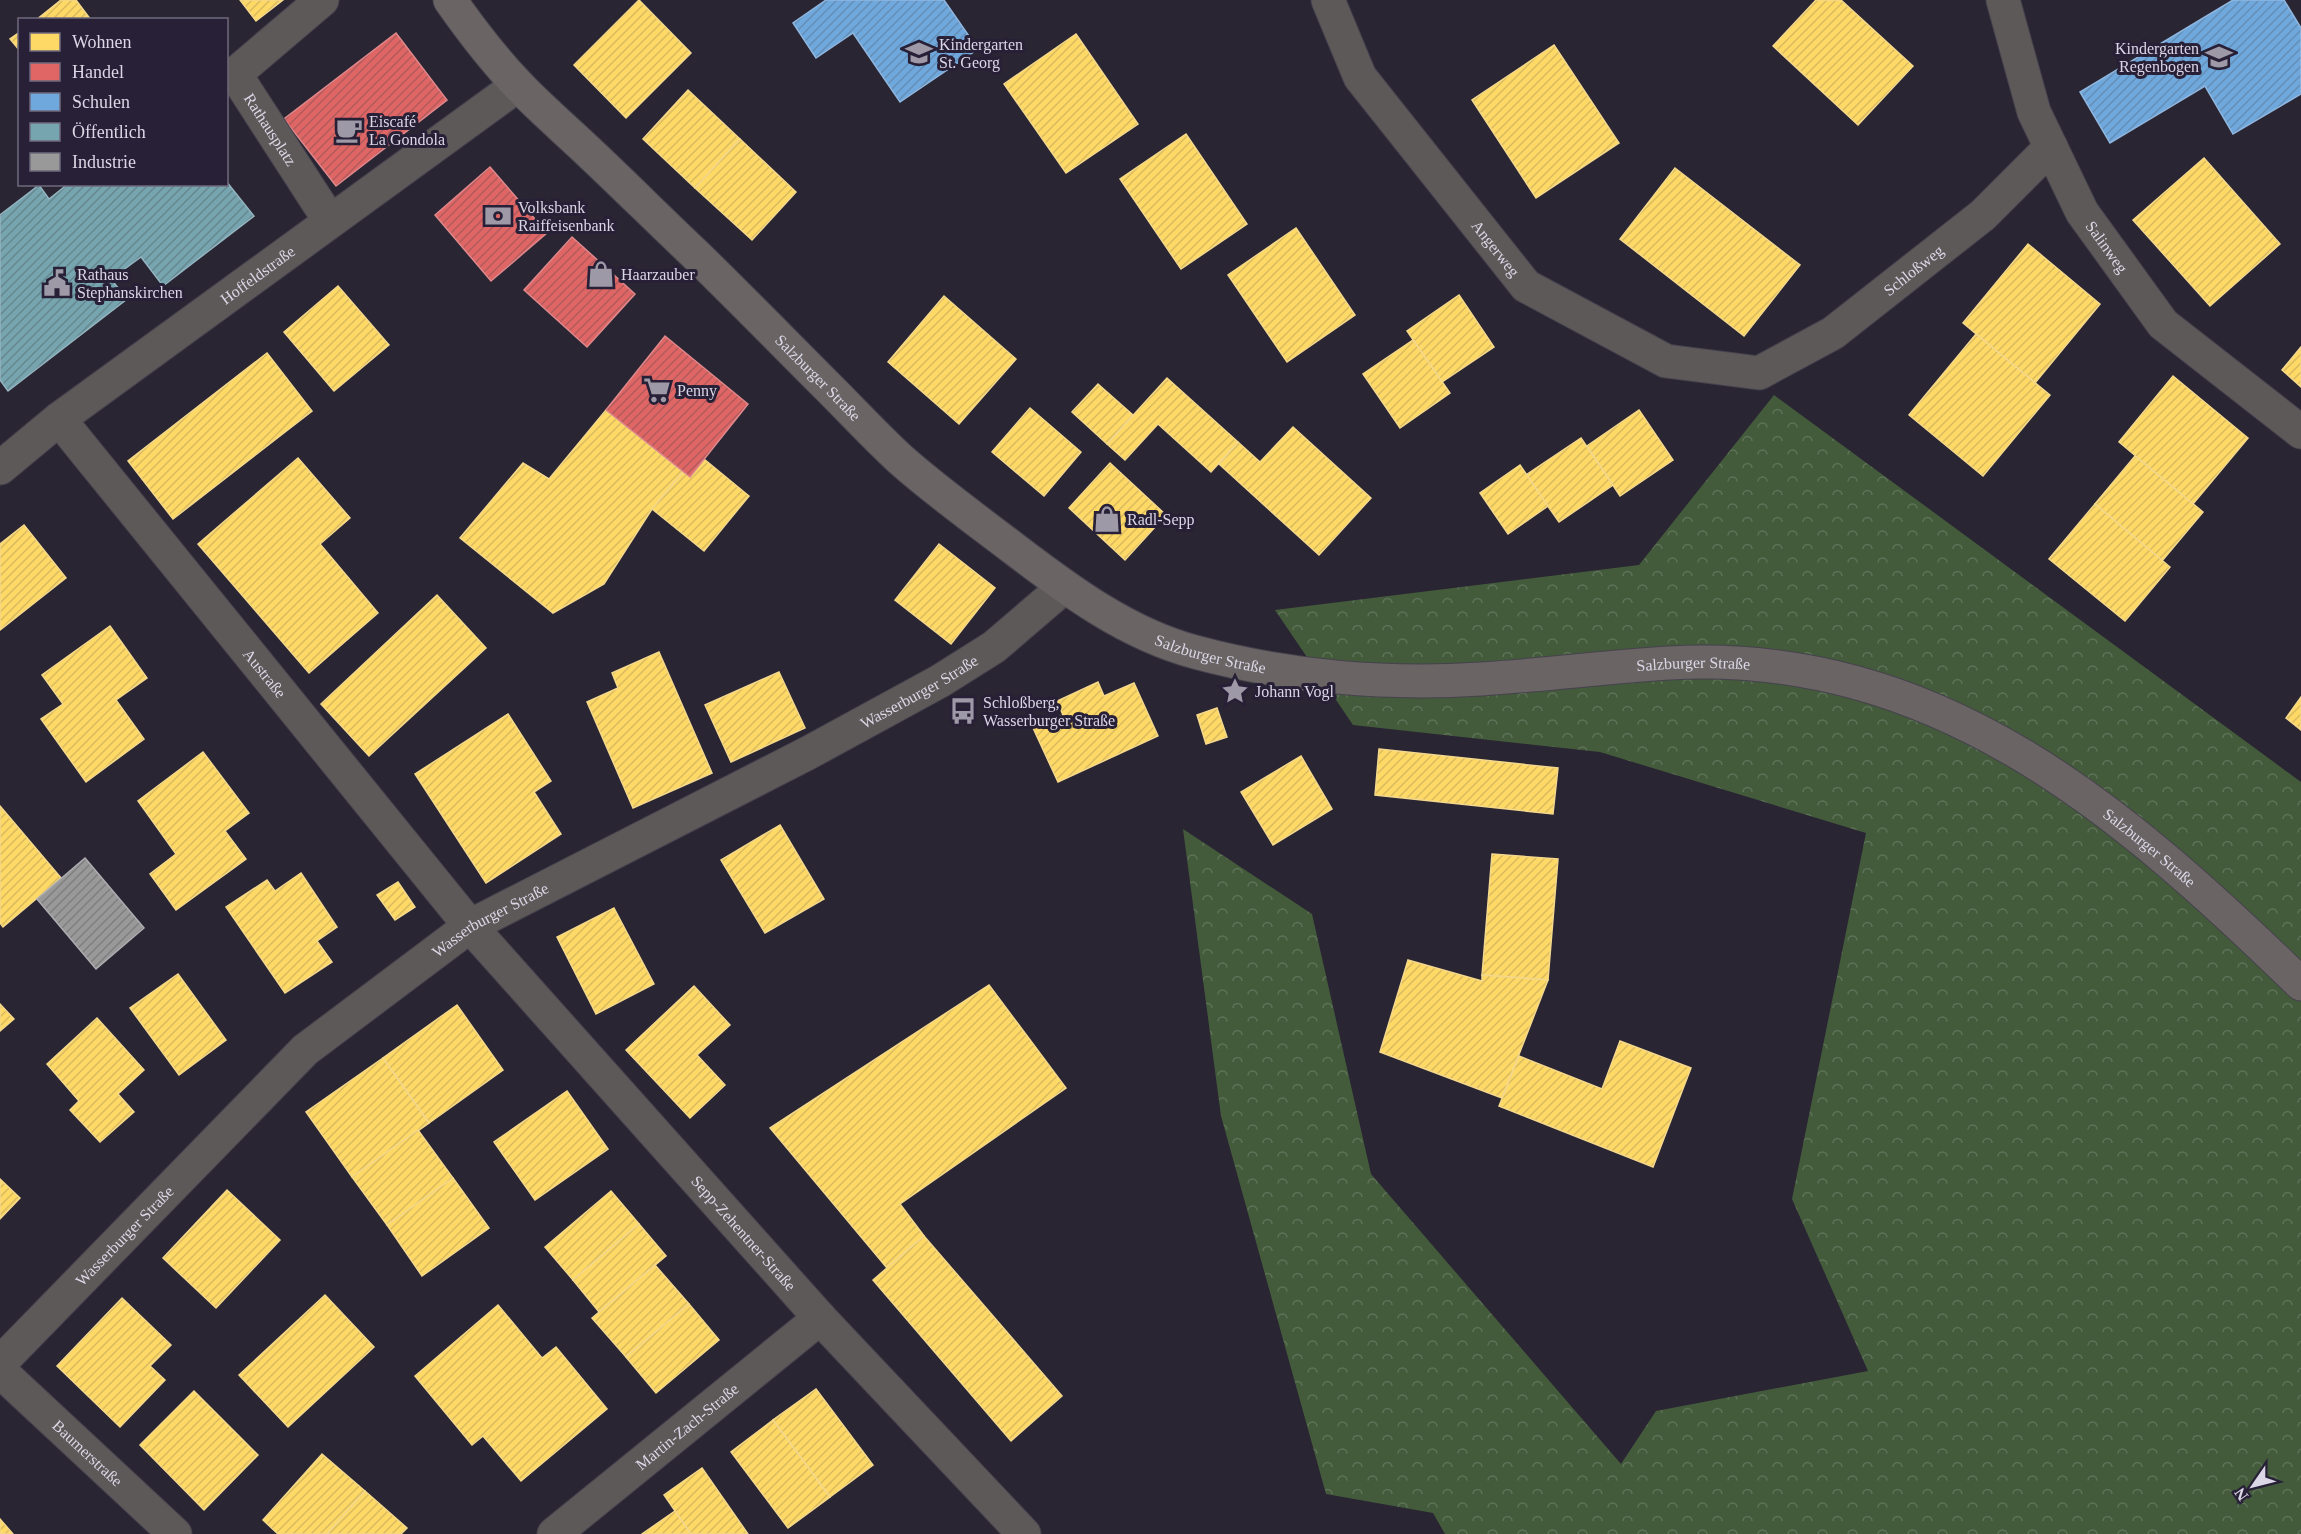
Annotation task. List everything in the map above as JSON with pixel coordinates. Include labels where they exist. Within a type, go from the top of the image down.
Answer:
[{"type":"main road","name":"Salzburger Straße","points":[[450,0],[518,85],[736,295],[901,460],[1064,587],[1111,615],[1165,642],[1194,652],[1284,671],[1391,680],[1476,680],[1673,663],[1731,663],[1791,668],[1914,700],[1981,731],[2040,764],[2114,817],[2193,883],[2301,984]]},
{"type":"street","name":"Rathausplatz","points":[[322,0],[235,74],[330,221]]},
{"type":"street","name":"Angerweg","points":[[1328,0],[1360,76],[1526,286],[1666,361],[1759,373]]},
{"type":"street","name":"Salinweg","points":[[2003,0],[2034,112],[2082,212],[2163,324],[2301,432]]},
{"type":"street","name":"Hoffeldstraße","points":[[0,468],[59,419],[518,85]]},
{"type":"street","name":"Schloßweg","points":[[1759,373],[1833,333],[1983,215],[2051,147]]},
{"type":"street","name":"Austraße","points":[[59,419],[470,926]]},
{"type":"street","name":"Wasserburger Straße","points":[[0,1363],[304,1050],[470,926],[808,753],[940,681],[994,647],[1064,587]]},
{"type":"street","name":"Sepp-Zehentner-Straße","points":[[470,926],[820,1318],[1024,1534]]},
{"type":"street","name":"Martin-Zach-Straße","points":[[554,1534],[820,1318]]},
{"type":"street","name":"Baumerstraße","points":[[0,1371],[175,1534]]},
{"type":"green space","points":[[1774,395],[2301,782],[2301,1534],[1445,1534],[1433,1513],[1326,1494],[1221,1116],[1183,829],[1312,914],[1371,1174],[1621,1464],[1656,1411],[1868,1371],[1792,1199],[1866,833],[1600,752],[1353,725],[1275,610],[1639,565]]},
{"type":"building: Wohnen","points":[[61,0],[76,0],[90,18],[38,18]]},
{"type":"building: Wohnen","points":[[240,0],[283,0],[256,21]]},
{"type":"building: Wohnen","points":[[639,0],[691,53],[626,118],[574,65]]},
{"type":"building: Wohnen","points":[[1816,0],[1841,0],[1913,66],[1858,125],[1773,46]]},
{"type":"building: Wohnen","points":[[18,33],[18,49],[10,39]]},
{"type":"building: Wohnen","points":[[1076,34],[1138,124],[1066,173],[1004,84]]},
{"type":"building: Wohnen","points":[[1554,45],[1619,143],[1536,198],[1472,100]]},
{"type":"building: Wohnen","points":[[688,90],[740,139],[695,188],[643,139]]},
{"type":"building: Wohnen","points":[[1186,134],[1247,224],[1181,269],[1120,179]]},
{"type":"building: Wohnen","points":[[740,139],[796,192],[752,240],[695,188]]},
{"type":"building: Wohnen","points":[[2204,158],[2280,244],[2210,306],[2133,220]]},
{"type":"building: Wohnen","points":[[1675,168],[1800,265],[1744,336],[1620,239]]},
{"type":"building: Wohnen","points":[[1296,228],[1355,315],[1287,362],[1228,275]]},
{"type":"building: Wohnen","points":[[2028,244],[2100,304],[2035,383],[1963,323]]},
{"type":"building: Wohnen","points":[[338,286],[389,345],[334,391],[284,332]]},
{"type":"building: Wohnen","points":[[1459,295],[1494,347],[1442,382],[1407,331]]},
{"type":"building: Wohnen","points":[[944,296],[1016,359],[959,424],[888,362]]},
{"type":"building: Wohnen","points":[[1976,334],[2050,395],[1983,476],[1909,415]]},
{"type":"building: Wohnen","points":[[1413,340],[1450,393],[1400,428],[1363,374]]},
{"type":"building: Wohnen","points":[[2301,347],[2301,387],[2282,370]]},
{"type":"building: Wohnen","points":[[267,353],[312,411],[173,519],[128,461]]},
{"type":"building: Wohnen","points":[[2173,376],[2248,438],[2193,504],[2119,442]]},
{"type":"building: Wohnen","points":[[1167,378],[1238,442],[1211,472],[1158,424],[1125,460],[1107,444]]},
{"type":"building: Wohnen","points":[[1098,384],[1133,415],[1107,444],[1072,412]]},
{"type":"building: Wohnen","points":[[1030,408],[1081,452],[1044,496],[992,452]]},
{"type":"building: Wohnen","points":[[606,410],[683,472],[652,509],[604,584],[553,613],[460,538],[523,463],[549,479]]},
{"type":"building: Wohnen","points":[[1639,410],[1673,460],[1620,496],[1587,446]]},
{"type":"building: Wohnen","points":[[1293,427],[1371,498],[1319,555],[1219,464],[1238,442],[1260,462]]},
{"type":"building: Wohnen","points":[[1581,438],[1613,485],[1559,522],[1526,475]]},
{"type":"building: Wohnen","points":[[2135,456],[2203,512],[2162,561],[2095,504]]},
{"type":"building: Wohnen","points":[[298,458],[350,518],[320,544],[378,613],[309,673],[198,544]]},
{"type":"building: Wohnen","points":[[704,459],[749,496],[704,551],[652,509],[683,472],[690,477]]},
{"type":"building: Wohnen","points":[[1110,463],[1166,515],[1125,560],[1069,508]]},
{"type":"building: Wohnen","points":[[1520,465],[1548,506],[1508,534],[1480,493]]},
{"type":"building: Wohnen","points":[[2095,504],[2170,567],[2125,621],[2049,559]]},
{"type":"building: Wohnen","points":[[24,525],[66,578],[0,630],[0,544]]},
{"type":"building: Wohnen","points":[[939,544],[995,588],[951,644],[895,600]]},
{"type":"building: Wohnen","points":[[437,595],[486,648],[369,756],[321,704]]},
{"type":"building: Wohnen","points":[[110,626],[147,678],[116,700],[144,739],[86,782],[41,719],[63,704],[42,675]]},
{"type":"building: Wohnen","points":[[659,652],[712,773],[633,808],[587,702],[618,688],[612,673]]},
{"type":"building: Wohnen","points":[[779,672],[805,728],[731,762],[705,705]]},
{"type":"building: Wohnen","points":[[1098,682],[1104,696],[1134,683],[1158,736],[1058,782],[1033,728],[1063,715],[1057,701]]},
{"type":"building: Wohnen","points":[[2301,697],[2301,730],[2286,718]]},
{"type":"building: Wohnen","points":[[1217,708],[1227,737],[1206,744],[1197,715]]},
{"type":"building: Wohnen","points":[[508,714],[551,781],[534,792],[561,834],[486,883],[415,774]]},
{"type":"building: Wohnen","points":[[1379,749],[1558,768],[1553,814],[1375,795]]},
{"type":"building: Wohnen","points":[[203,752],[249,813],[225,831],[246,859],[176,910],[150,874],[176,854],[138,801]]},
{"type":"building: Wohnen","points":[[1301,756],[1332,809],[1273,845],[1241,792]]},
{"type":"building: Wohnen","points":[[0,806],[61,878],[3,927],[0,923]]},
{"type":"building: Wohnen","points":[[780,825],[824,899],[765,933],[721,860]]},
{"type":"building: Wohnen","points":[[1492,854],[1558,859],[1548,980],[1482,975]]},
{"type":"building: Wohnen","points":[[301,873],[337,927],[317,941],[332,962],[285,993],[226,907],[267,880],[275,891]]},
{"type":"building: Wohnen","points":[[398,882],[415,907],[395,920],[377,895]]},
{"type":"building: Wohnen","points":[[614,908],[654,984],[596,1014],[557,937]]},
{"type":"building: Wohnen","points":[[1408,960],[1482,981],[1482,975],[1548,980],[1502,1098],[1380,1052]]},
{"type":"building: Wohnen","points":[[178,974],[226,1040],[179,1075],[130,1008]]},
{"type":"building: Wohnen","points":[[989,985],[1066,1088],[900,1204],[924,1236],[887,1268],[770,1128]]},
{"type":"building: Wohnen","points":[[694,986],[730,1025],[697,1055],[725,1085],[690,1118],[626,1050]]},
{"type":"building: Wohnen","points":[[0,1004],[14,1019],[0,1031]]},
{"type":"building: Wohnen","points":[[457,1005],[503,1070],[429,1123],[383,1058]]},
{"type":"building: Wohnen","points":[[97,1018],[144,1070],[118,1094],[134,1112],[100,1142],[70,1110],[79,1101],[47,1064]]},
{"type":"building: Wohnen","points":[[1620,1041],[1691,1068],[1653,1167],[1499,1106],[1519,1056],[1602,1089]]},
{"type":"building: Wohnen","points":[[383,1058],[429,1123],[352,1177],[306,1112]]},
{"type":"building: Wohnen","points":[[567,1091],[608,1149],[535,1200],[494,1142]]},
{"type":"building: Wohnen","points":[[418,1130],[453,1178],[387,1225],[352,1177]]},
{"type":"building: Wohnen","points":[[453,1178],[489,1228],[422,1276],[387,1225]]},
{"type":"building: Wohnen","points":[[0,1179],[20,1198],[0,1219]]},
{"type":"building: Wohnen","points":[[227,1190],[280,1240],[216,1308],[163,1258]]},
{"type":"building: Wohnen","points":[[611,1191],[639,1224],[573,1280],[545,1247]]},
{"type":"building: Wohnen","points":[[639,1224],[666,1256],[599,1312],[573,1280]]},
{"type":"building: Wohnen","points":[[924,1236],[1062,1396],[1011,1441],[873,1280]]},
{"type":"building: Wohnen","points":[[655,1265],[689,1304],[626,1357],[592,1318]]},
{"type":"building: Wohnen","points":[[325,1295],[374,1347],[288,1427],[239,1375]]},
{"type":"building: Wohnen","points":[[122,1298],[171,1345],[150,1366],[165,1380],[120,1427],[57,1366]]},
{"type":"building: Wohnen","points":[[689,1304],[719,1340],[656,1393],[626,1357]]},
{"type":"building: Wohnen","points":[[498,1305],[542,1358],[556,1347],[607,1409],[521,1481],[483,1436],[472,1445],[415,1376]]},
{"type":"building: Wohnen","points":[[816,1389],[873,1465],[830,1497],[773,1420]]},
{"type":"building: Wohnen","points":[[194,1391],[258,1455],[204,1510],[140,1445]]},
{"type":"building: Wohnen","points":[[773,1420],[830,1497],[788,1528],[731,1452]]},
{"type":"building: Wohnen","points":[[322,1454],[365,1491],[327,1534],[278,1534],[263,1520]]},
{"type":"building: Wohnen","points":[[702,1468],[748,1534],[691,1534],[664,1495]]},
{"type":"building: Wohnen","points":[[365,1491],[407,1528],[401,1534],[327,1534]]},
{"type":"building: Wohnen","points":[[675,1511],[691,1534],[642,1534]]},
{"type":"building: Wohnen","points":[[0,1519],[13,1534],[0,1534]]},
{"type":"building: Handel","points":[[396,33],[447,100],[336,186],[284,119]]},
{"type":"building: Handel","points":[[490,167],[547,233],[491,281],[435,215]]},
{"type":"building: Handel","points":[[572,237],[635,294],[587,347],[524,290]]},
{"type":"building: Handel","points":[[665,336],[748,404],[690,477],[606,410]]},
{"type":"building: Schulen","name":"Kindergarten St. Georg","points":[[826,0],[944,0],[978,49],[900,102],[853,33],[816,58],[793,23]]},
{"type":"building: Schulen","name":"Kindergarten Regenbogen","points":[[2233,0],[2284,0],[2301,28],[2301,94],[2233,134],[2205,86],[2110,143],[2080,92]]},
{"type":"building: Öffentlich","name":"Rathaus Stephanskirchen","points":[[228,184],[254,216],[163,286],[141,257],[111,279],[127,299],[8,391],[0,380],[0,215],[38,186],[49,199],[65,186],[228,186]]},
{"type":"building: Industrie","points":[[85,858],[144,928],[96,969],[37,899]]},
{"type":"place","name":"Kindergarten St. Georg","points":[[919,53]]},
{"type":"place","name":"Kindergarten Regenbogen","points":[[2219,57]]},
{"type":"place","name":"Eiscafé La Gondola","points":[[349,130]]},
{"type":"place","name":"Volksbank Raiffeisenbank","points":[[498,216]]},
{"type":"place","name":"Haarzauber","points":[[601,274]]},
{"type":"place","name":"Rathaus Stephanskirchen","points":[[57,283]]},
{"type":"place","name":"Penny","points":[[657,390]]},
{"type":"place","name":"Radl-Sepp","points":[[1107,519]]},
{"type":"place","name":"Johann Vogl","points":[[1235,691]]},
{"type":"place","name":"Schloßberg, Wasserburger Straße","points":[[963,711]]}]
